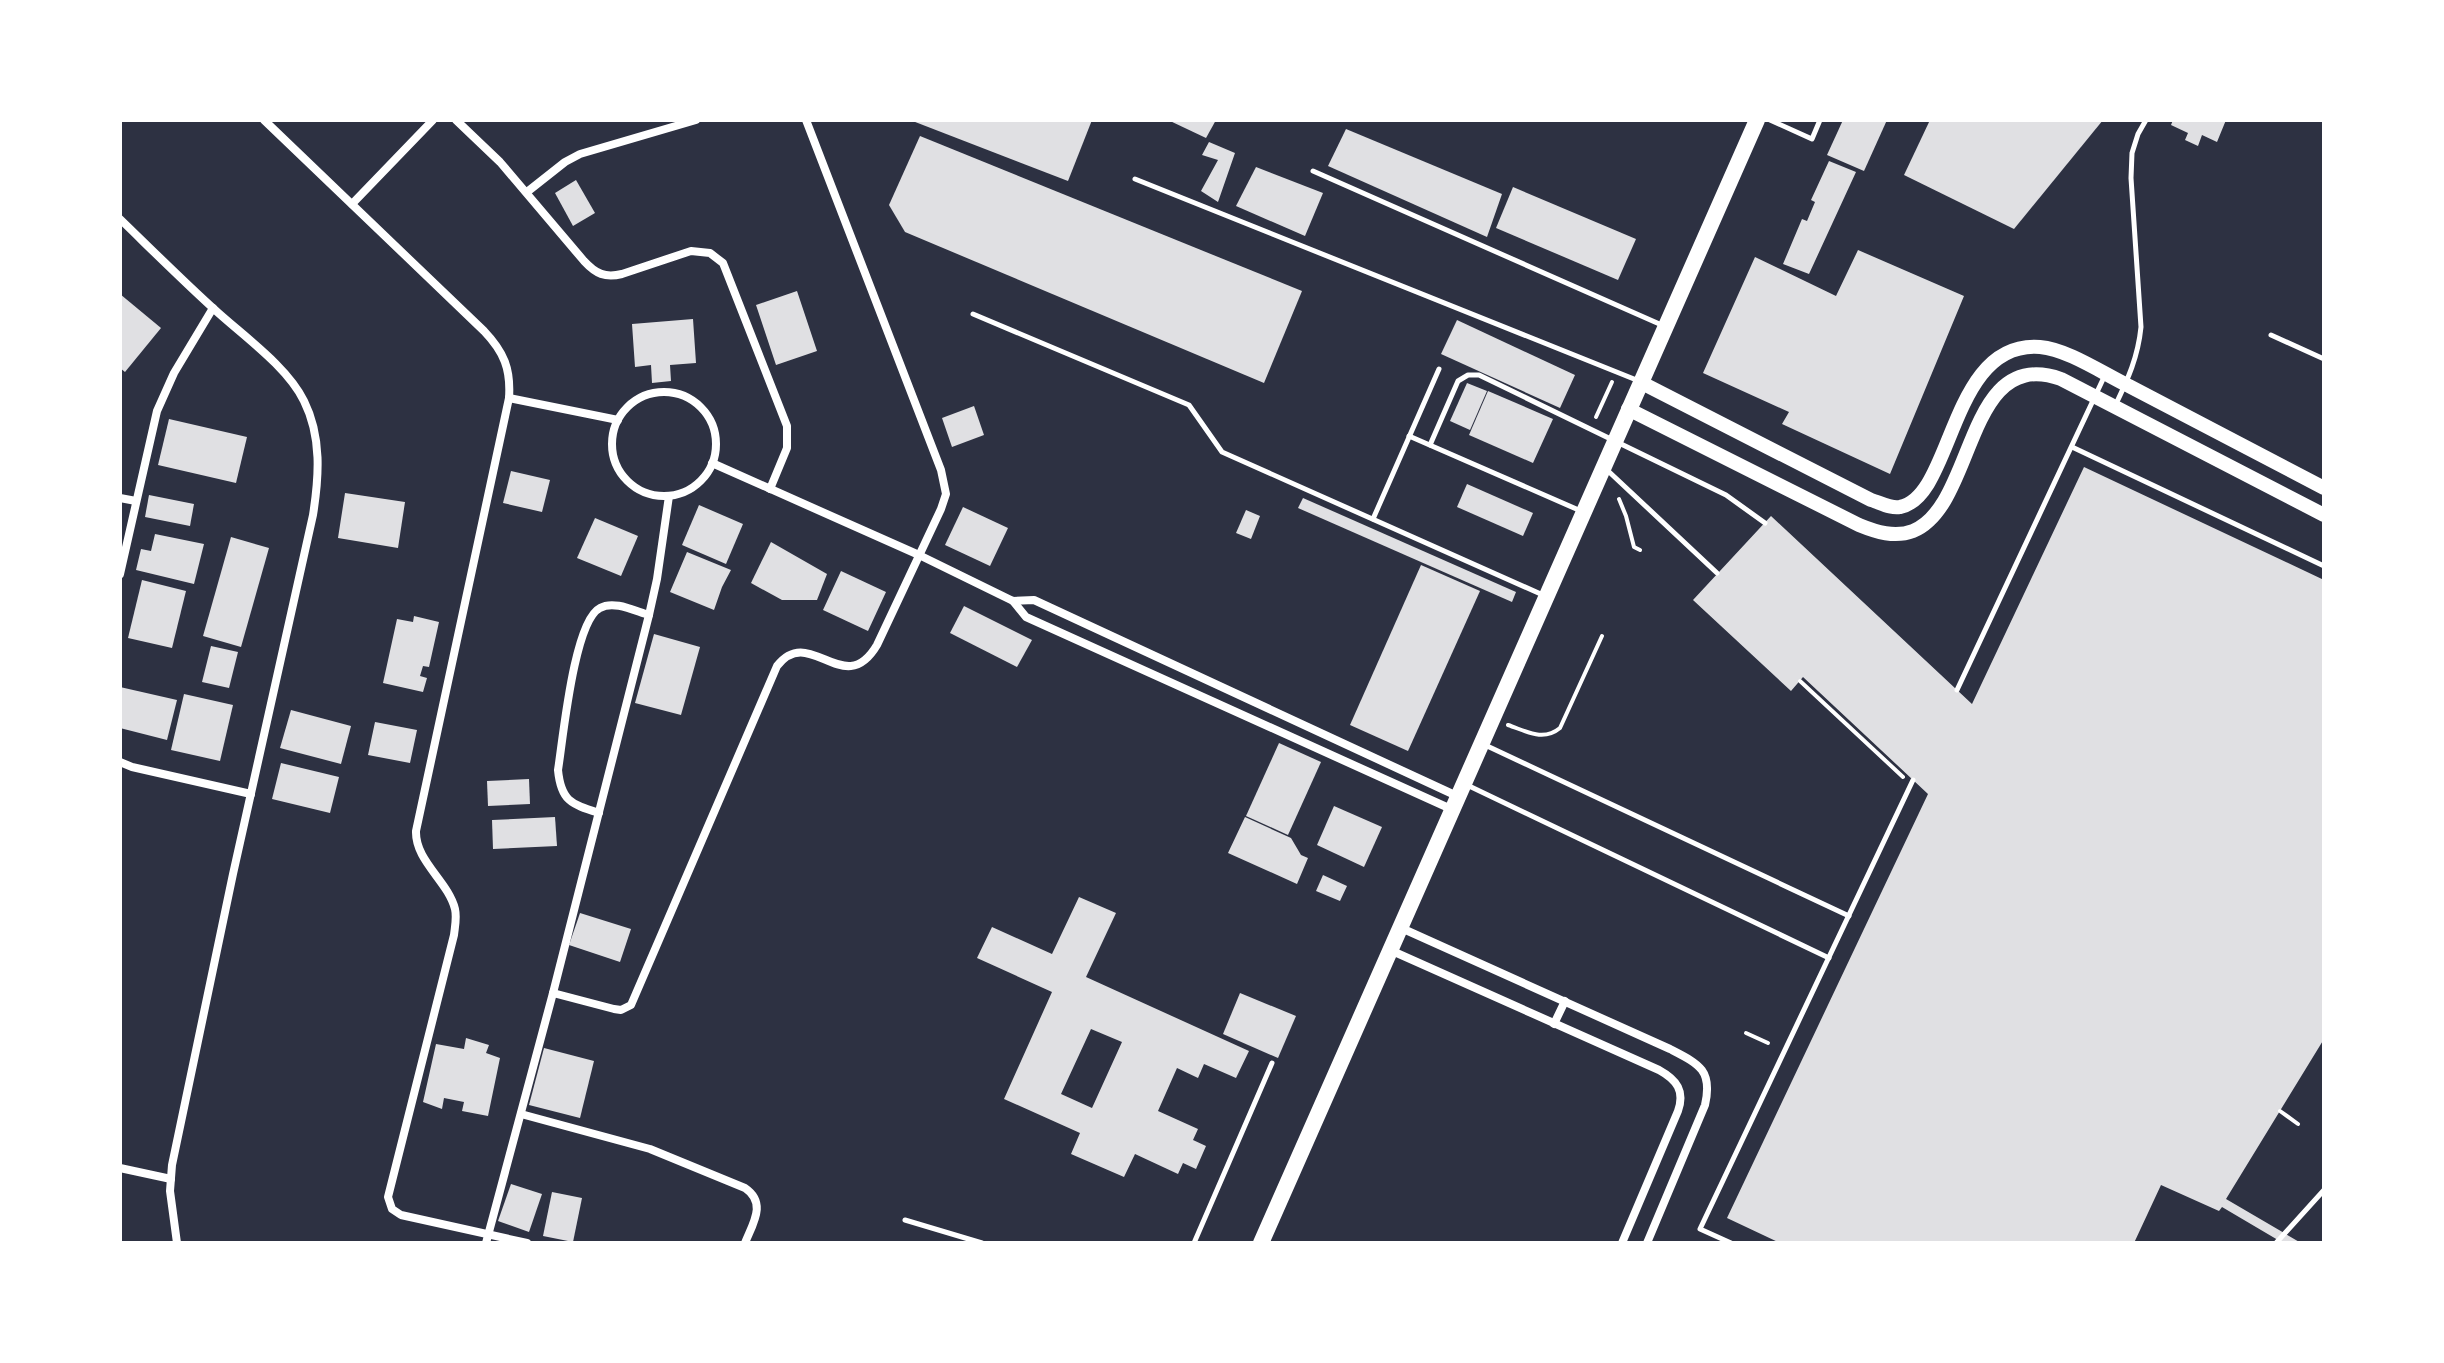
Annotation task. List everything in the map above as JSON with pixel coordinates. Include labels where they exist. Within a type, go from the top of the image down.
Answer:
[{"type":"main road","points":[[1261,1243],[1757,120]]},
{"type":"street","points":[[264,120],[497,345],[508,367],[509,398],[416,831],[416,843],[450,898],[456,918],[454,935],[388,1197],[392,1209],[401,1215],[487,1239],[527,1243]]},
{"type":"street","points":[[352,204],[433,120]]},
{"type":"street","points":[[456,120],[482,143],[584,261],[600,275],[611,277],[691,251],[710,253],[723,263],[787,426],[787,448],[770,489]]},
{"type":"street","points":[[527,192],[580,154],[696,120]]},
{"type":"street","points":[[553,993],[614,1009],[621,1010],[631,1005],[777,666],[788,656],[799,652],[849,667],[865,662],[877,645],[946,494],[945,484],[806,120]]},
{"type":"street","points":[[120,219],[278,366],[304,400],[317,440],[319,480],[313,515],[175,1150],[170,1191],[177,1243]]},
{"type":"street","points":[[120,574],[157,411],[174,373],[213,308]]},
{"type":"street","points":[[1640,382],[1871,500],[1902,507],[1913,501],[1931,478],[1973,385],[1992,362],[2006,353],[2038,346],[2060,352],[2106,374],[2324,488]]},
{"type":"street","points":[[1628,409],[1859,525],[1887,534],[1910,532],[1923,526],[1943,500],[1989,404],[2000,389],[2014,379],[2031,374],[2048,374],[2324,515]]},
{"type":"street","points":[[651,393],[683,395],[701,407],[713,424],[716,444],[712,463],[695,485],[669,496],[640,490],[624,477],[613,450],[618,420],[632,403],[651,393]]},
{"type":"street","points":[[509,398],[618,420]]},
{"type":"street","points":[[712,463],[919,555],[1013,601],[1026,617],[1273,729],[1457,796]]},
{"type":"street","points":[[2298,502],[2309,480]]},
{"type":"street","points":[[487,1239],[649,615],[669,496]]},
{"type":"street","points":[[120,498],[136,501]]},
{"type":"street","points":[[1902,507],[1910,532]]},
{"type":"street","points":[[1013,601],[1034,600],[1457,796]]},
{"type":"street","points":[[599,813],[573,804],[560,787],[558,770],[578,649],[584,629],[597,609],[607,605],[618,606],[649,615]]},
{"type":"street","points":[[1058,632],[1066,615]]},
{"type":"street","points":[[1098,650],[1106,634]]},
{"type":"street","points":[[1187,690],[1194,675]]},
{"type":"street","points":[[1273,729],[1280,714]]},
{"type":"street","points":[[120,762],[251,794]]},
{"type":"street","points":[[1399,927],[1694,1061],[1702,1069],[1708,1079],[1705,1105],[1647,1243]]},
{"type":"street","points":[[1389,950],[1670,1077],[1681,1091],[1682,1101],[1622,1243]]},
{"type":"street","points":[[1554,1024],[1565,1001]]},
{"type":"street","points":[[521,1114],[650,1149],[745,1188],[756,1197],[758,1205],[745,1243]]},
{"type":"street","points":[[120,1168],[171,1179]]},
{"type":"lane","points":[[1770,120],[1812,139],[1820,120]]},
{"type":"lane","points":[[2115,407],[2138,352],[2141,327],[2131,178],[2132,153],[2146,120]]},
{"type":"lane","points":[[1313,171],[1665,326]]},
{"type":"lane","points":[[1135,179],[1640,382]]},
{"type":"lane","points":[[973,314],[1189,405],[1222,452],[1545,596]]},
{"type":"lane","points":[[2271,335],[2324,359]]},
{"type":"lane","points":[[1373,519],[1439,369]]},
{"type":"lane","points":[[1957,690],[2106,374]]},
{"type":"lane","points":[[1430,445],[1458,381],[1468,375],[1479,375],[1726,495],[1765,523]]},
{"type":"lane","points":[[1409,436],[1582,511]]},
{"type":"lane","points":[[2072,447],[2324,566]]},
{"type":"lane","points":[[1603,466],[1717,573]]},
{"type":"lane","points":[[1480,743],[1849,916]]},
{"type":"lane","points":[[1731,1243],[1700,1229],[1912,783]]},
{"type":"lane","points":[[1457,796],[1829,958]]},
{"type":"lane","points":[[1194,1243],[1272,1063]]},
{"type":"lane","points":[[2276,1243],[2324,1190]]},
{"type":"lane","points":[[905,1220],[982,1243]]},
{"type":"path","points":[[1601,405],[1616,372]]},
{"type":"path","points":[[1626,516],[1634,547],[1640,550]]},
{"type":"path","points":[[1530,733],[1548,736],[1560,728],[1602,636]]},
{"type":"path","points":[[1800,681],[1912,783]]},
{"type":"path","points":[[1746,1033],[1768,1043]]},
{"type":"path","points":[[2280,1111],[2298,1124]]},
{"type":"building","points":[[910,120],[1092,120],[1068,181]]},
{"type":"building","points":[[1168,120],[1216,120],[1206,138]]},
{"type":"building","points":[[1843,120],[1887,120],[1864,171],[1827,155]]},
{"type":"building","points":[[1930,120],[2103,120],[2014,229],[1904,175]]},
{"type":"building","points":[[2173,120],[2226,120],[2217,142],[2202,135],[2198,146],[2185,140],[2188,133],[2171,125]]},
{"type":"building","points":[[1346,129],[1502,194],[1487,237],[1328,166]]},
{"type":"building","points":[[920,136],[1302,291],[1264,383],[905,232],[889,205]]},
{"type":"building","points":[[1209,142],[1235,153],[1218,202],[1201,191],[1218,160],[1202,155]]},
{"type":"building","points":[[1829,161],[1856,172],[1809,274],[1783,264],[1802,219],[1807,221],[1815,202],[1811,200]]},
{"type":"building","points":[[1256,167],[1323,193],[1305,236],[1236,206]]},
{"type":"building","points":[[576,180],[595,213],[573,226],[555,193]]},
{"type":"building","points":[[1513,187],[1636,239],[1618,280],[1496,228]]},
{"type":"building","points":[[1858,250],[1964,296],[1890,474],[1782,424],[1789,412],[1703,373],[1755,257],[1836,296]]},
{"type":"building","points":[[797,291],[817,351],[776,365],[756,305]]},
{"type":"building","points":[[120,294],[161,328],[125,372],[120,368]]},
{"type":"building","points":[[693,319],[696,363],[670,365],[671,381],[652,383],[651,365],[635,367],[632,324]]},
{"type":"building","points":[[1457,320],[1575,375],[1560,408],[1441,354]]},
{"type":"building","points":[[1467,383],[1487,391],[1470,430],[1450,421]]},
{"type":"building","points":[[1488,391],[1553,419],[1533,463],[1469,435]]},
{"type":"building","points":[[974,406],[984,435],[952,447],[942,418]]},
{"type":"building","points":[[169,419],[247,437],[236,483],[158,465]]},
{"type":"building","points":[[2084,467],[2324,580],[2324,1039],[2226,1199],[2301,1243],[2283,1243],[2222,1207],[2219,1211],[2161,1185],[2134,1243],[1780,1243],[1727,1218],[1928,794],[1803,677],[1791,691],[1693,600],[1771,516],[1972,704]]},
{"type":"building","points":[[511,471],[550,480],[542,512],[503,503]]},
{"type":"building","points":[[1467,484],[1533,513],[1523,536],[1457,507]]},
{"type":"building","points":[[345,493],[405,502],[398,548],[338,538]]},
{"type":"building","points":[[149,495],[194,504],[190,526],[145,517]]},
{"type":"building","points":[[1303,498],[1516,592],[1512,602],[1298,508]]},
{"type":"building","points":[[699,505],[743,524],[726,564],[682,545]]},
{"type":"building","points":[[963,507],[1008,528],[990,566],[945,545]]},
{"type":"building","points":[[1246,510],[1260,516],[1251,539],[1236,533]]},
{"type":"building","points":[[595,518],[638,536],[621,576],[577,558]]},
{"type":"building","points":[[155,534],[204,544],[194,584],[136,570],[141,549],[151,551]]},
{"type":"building","points":[[231,537],[269,548],[241,647],[203,636]]},
{"type":"building","points":[[771,542],[827,574],[817,600],[782,600],[751,583]]},
{"type":"building","points":[[687,552],[731,570],[714,610],[670,592]]},
{"type":"building","points":[[1421,565],[1480,591],[1408,751],[1350,725]]},
{"type":"building","points":[[841,571],[886,592],[868,631],[823,610]]},
{"type":"building","points":[[142,580],[186,591],[172,648],[128,638]]},
{"type":"building","points":[[964,606],[1032,640],[1017,667],[950,633]]},
{"type":"building","points":[[414,616],[439,622],[429,667],[423,666],[420,676],[427,678],[423,692],[383,683],[397,619],[413,622]]},
{"type":"building","points":[[654,634],[700,647],[681,715],[635,703]]},
{"type":"building","points":[[211,646],[238,652],[229,688],[202,682]]},
{"type":"building","points":[[120,687],[177,700],[167,740],[120,728]]},
{"type":"building","points":[[184,694],[233,705],[220,761],[171,750]]},
{"type":"building","points":[[291,710],[351,726],[341,764],[280,748]]},
{"type":"building","points":[[375,722],[417,730],[410,763],[368,755]]},
{"type":"building","points":[[1279,743],[1321,762],[1288,835],[1246,816]]},
{"type":"building","points":[[281,763],[339,777],[330,813],[272,799]]},
{"type":"building","points":[[529,779],[530,804],[488,806],[487,781]]},
{"type":"building","points":[[1334,806],[1382,827],[1364,867],[1317,845]]},
{"type":"building","points":[[555,817],[557,846],[493,849],[492,820]]},
{"type":"building","points":[[1245,817],[1291,838],[1301,855],[1308,858],[1297,884],[1228,853]]},
{"type":"building","points":[[1323,875],[1347,886],[1340,901],[1316,891]]},
{"type":"building","points":[[1079,897],[1116,913],[1086,977],[1249,1051],[1236,1078],[1204,1064],[1198,1078],[1177,1068],[1158,1111],[1198,1129],[1193,1140],[1206,1146],[1196,1169],[1183,1163],[1178,1174],[1135,1154],[1124,1177],[1071,1154],[1080,1133],[1004,1099],[1052,992],[977,958],[992,927],[1052,954]],"holes":[[[1091,1029],[1122,1042],[1092,1108],[1061,1094]]]},
{"type":"building","points":[[580,913],[631,929],[620,962],[569,945]]},
{"type":"building","points":[[1240,993],[1296,1016],[1278,1058],[1223,1034]]},
{"type":"building","points":[[466,1038],[489,1045],[486,1053],[500,1058],[488,1116],[462,1111],[464,1102],[444,1098],[442,1109],[423,1102],[436,1044],[464,1049]]},
{"type":"building","points":[[544,1048],[594,1061],[580,1118],[529,1105]]},
{"type":"building","points":[[511,1184],[542,1194],[529,1232],[498,1221]]},
{"type":"building","points":[[552,1192],[582,1198],[573,1242],[543,1236]]}]
